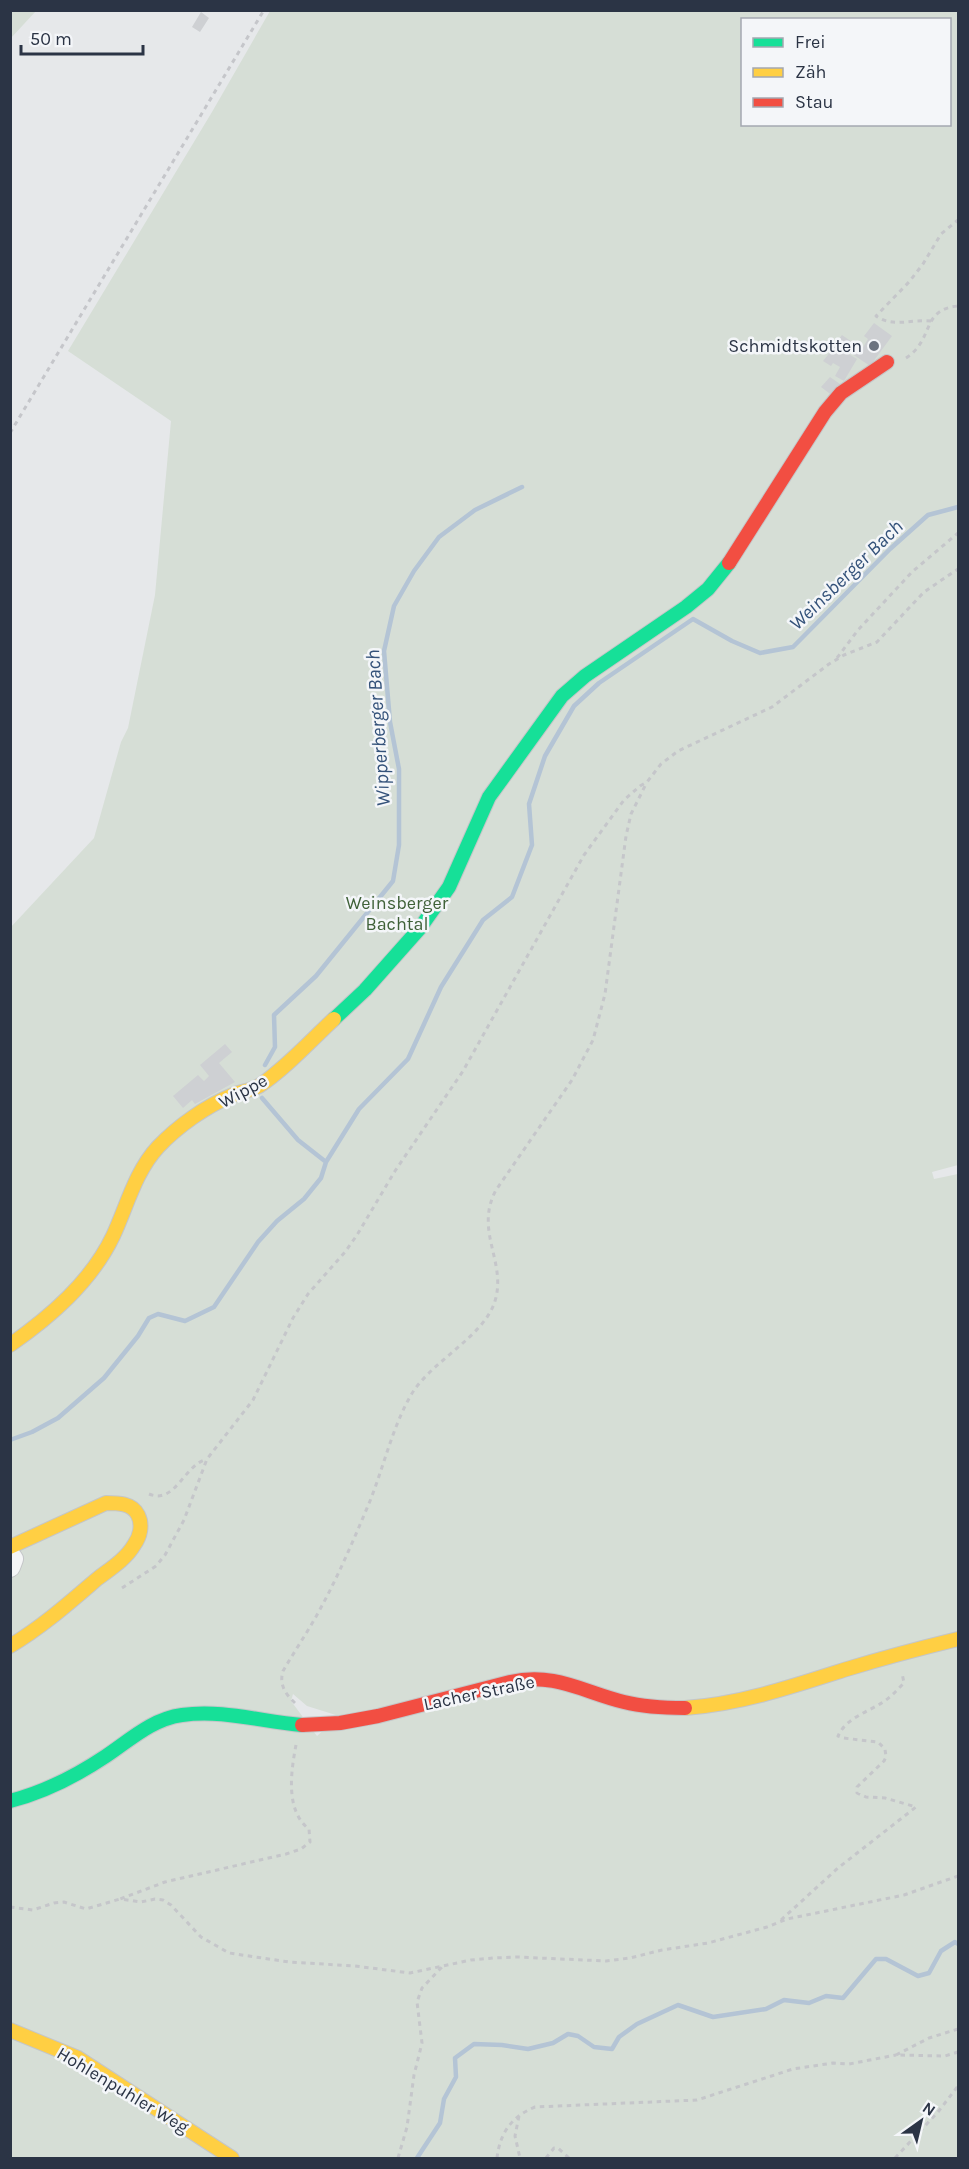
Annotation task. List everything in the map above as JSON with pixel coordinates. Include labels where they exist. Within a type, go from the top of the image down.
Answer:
[{"type":"street","name":"Wippe","points":[[10,1345],[51,1313],[95,1265],[107,1247],[140,1174],[161,1143],[224,1100],[236,1093],[258,1087],[271,1077],[365,990],[391,962],[445,894],[489,797],[562,696],[585,676],[686,608],[708,589],[734,558],[825,412],[841,393],[887,362]]},
{"type":"street","points":[[10,1547],[95,1506],[106,1503],[124,1502],[133,1508],[140,1519],[142,1530],[136,1546],[38,1629],[10,1646]]},
{"type":"street","points":[[10,1555],[13,1559],[10,1567]]},
{"type":"street","name":"Lacher Straße","points":[[10,1801],[65,1779],[110,1753],[153,1723],[185,1714],[320,1725],[372,1717],[533,1678],[553,1680],[635,1705],[661,1708],[697,1707],[787,1688],[897,1654],[958,1639]]},
{"type":"street","name":"Hohlenpuhler Weg","points":[[10,2030],[60,2050],[96,2068],[232,2158]]},
{"type":"path","points":[[10,433],[264,10]]},
{"type":"path","points":[[930,321],[893,323],[883,321],[876,316],[909,282],[945,230],[958,220]]},
{"type":"path","points":[[887,362],[906,358],[912,354],[925,336],[930,321],[938,311],[958,306]]},
{"type":"path","points":[[836,659],[858,630],[912,572],[958,533]]},
{"type":"path","points":[[320,1725],[288,1696],[281,1677],[318,1612],[347,1554],[371,1498],[398,1421],[410,1396],[429,1371],[478,1327],[495,1302],[498,1287],[497,1272],[487,1222],[488,1210],[496,1190],[572,1080],[593,1040],[605,994],[626,836],[631,814],[647,782],[661,764],[678,751],[772,707],[836,659],[877,642],[924,592],[958,569]]},
{"type":"path","points":[[124,1502],[130,1490],[136,1488],[157,1497],[165,1496],[194,1466],[207,1459],[253,1400],[293,1318],[308,1294],[357,1235],[395,1171],[463,1071],[584,855],[624,800],[647,782]]},
{"type":"path","points":[[780,1922],[788,1912],[838,1868],[916,1807],[885,1798],[866,1797],[857,1793],[857,1787],[884,1761],[885,1749],[878,1743],[838,1736],[840,1730],[860,1714],[884,1701],[904,1683],[897,1654]]},
{"type":"path","points":[[10,1907],[33,1910],[64,1902],[86,1909],[165,1882],[301,1849],[310,1842],[309,1829],[300,1822],[296,1814],[291,1779],[300,1725]]},
{"type":"path","points":[[120,1899],[141,1902],[163,1900],[171,1905],[201,1937],[229,1953],[289,1962],[355,1965],[410,1972],[471,1960],[517,1957],[606,1961],[708,1943],[780,1922],[904,1895],[958,1876]]},
{"type":"path","points":[[398,2158],[407,2127],[414,2075],[422,2043],[417,2002],[422,1988],[444,1966]]},
{"type":"path","points":[[896,2055],[929,2038],[958,2029]]},
{"type":"path","points":[[497,2158],[501,2139],[511,2123],[520,2114],[535,2107],[697,2100],[793,2069],[834,2063],[849,2064],[896,2055],[933,2056],[958,2052]]},
{"type":"path","points":[[895,2158],[938,2112],[958,2086]]},
{"type":"path","points":[[520,2114],[516,2136],[520,2158]]},
{"type":"path","points":[[546,2158],[554,2148],[558,2148],[569,2158]]},
{"type":"green space","points":[[10,11],[36,11],[11,38]]},
{"type":"green space","name":"Weinsberger Bachtal","points":[[270,11],[958,11],[958,1165],[932,1172],[934,1179],[958,1174],[958,2158],[11,2158],[10,928],[94,838],[121,742],[128,728],[155,595],[171,421],[68,351]],"holes":[[[293,1694],[307,1706],[339,1716],[317,1736],[291,1701]]]},
{"type":"building","points":[[201,12],[209,18],[200,32],[192,27]]},
{"type":"building","name":"Schmidtskotten","points":[[874,323],[892,336],[870,366],[836,343],[842,335],[862,349],[868,339],[864,336]]},
{"type":"building","points":[[835,346],[857,359],[844,381],[835,376],[840,367],[833,363],[831,366],[823,361]]},
{"type":"building","points":[[830,377],[840,384],[833,396],[821,387]]},
{"type":"building","points":[[225,1044],[232,1052],[219,1063],[235,1082],[195,1104],[192,1100],[183,1108],[173,1096],[198,1075],[204,1081],[209,1076],[200,1065]]},
{"type":"waterway","name":"Wipperberger Bach","points":[[265,1065],[275,1047],[274,1015],[316,976],[393,881],[399,845],[399,769],[390,722],[384,651],[394,606],[414,571],[439,537],[475,510],[522,487]]},
{"type":"waterway","name":"Weinsberger Bach","points":[[10,1440],[32,1432],[58,1418],[104,1378],[138,1336],[149,1318],[158,1314],[185,1321],[214,1307],[258,1242],[277,1221],[304,1199],[321,1178],[326,1162],[359,1109],[408,1059],[441,987],[483,920],[512,897],[532,845],[529,804],[545,756],[574,706],[599,683],[693,619],[732,641],[760,653],[793,647],[890,549],[928,515],[958,507]]},
{"type":"waterway","name":"Wipperberger Bach","points":[[262,1098],[298,1140],[326,1162]]},
{"type":"waterway","points":[[417,2158],[440,2123],[444,2099],[456,2077],[455,2058],[474,2044],[528,2049],[553,2043],[568,2034],[578,2036],[594,2047],[612,2049],[619,2037],[637,2024],[678,2005],[713,2017],[766,2009],[784,2000],[809,2003],[826,1996],[843,1998],[876,1959],[886,1959],[918,1976],[929,1973],[941,1951],[955,1942],[958,1944]]},
{"type":"traffic: fast","points":[[334,1019],[365,990],[420,928],[449,887],[489,797],[562,696],[585,676],[686,607],[708,589],[729,563]]},
{"type":"traffic: fast","points":[[10,1801],[36,1793],[72,1777],[142,1731],[171,1717],[212,1714],[302,1725]]},
{"type":"traffic: slow","points":[[10,1345],[40,1323],[68,1297],[93,1268],[113,1236],[137,1178],[158,1147],[183,1124],[203,1111],[233,1095],[256,1088],[269,1079],[334,1019]]},
{"type":"traffic: slow","points":[[10,1547],[106,1503],[132,1508],[138,1515],[140,1523],[138,1538],[122,1559],[66,1606],[10,1646]]},
{"type":"traffic: slow","points":[[685,1708],[726,1703],[767,1693],[958,1639]]},
{"type":"traffic: slow","points":[[10,2030],[78,2058],[232,2158]]},
{"type":"traffic: jam","points":[[729,563],[825,412],[841,393],[887,362]]},
{"type":"traffic: jam","points":[[302,1725],[340,1723],[378,1716],[510,1682],[526,1680],[555,1681],[632,1704],[685,1708]]},
{"type":"place","name":"Schmidtskotten","points":[[874,346]]}]
